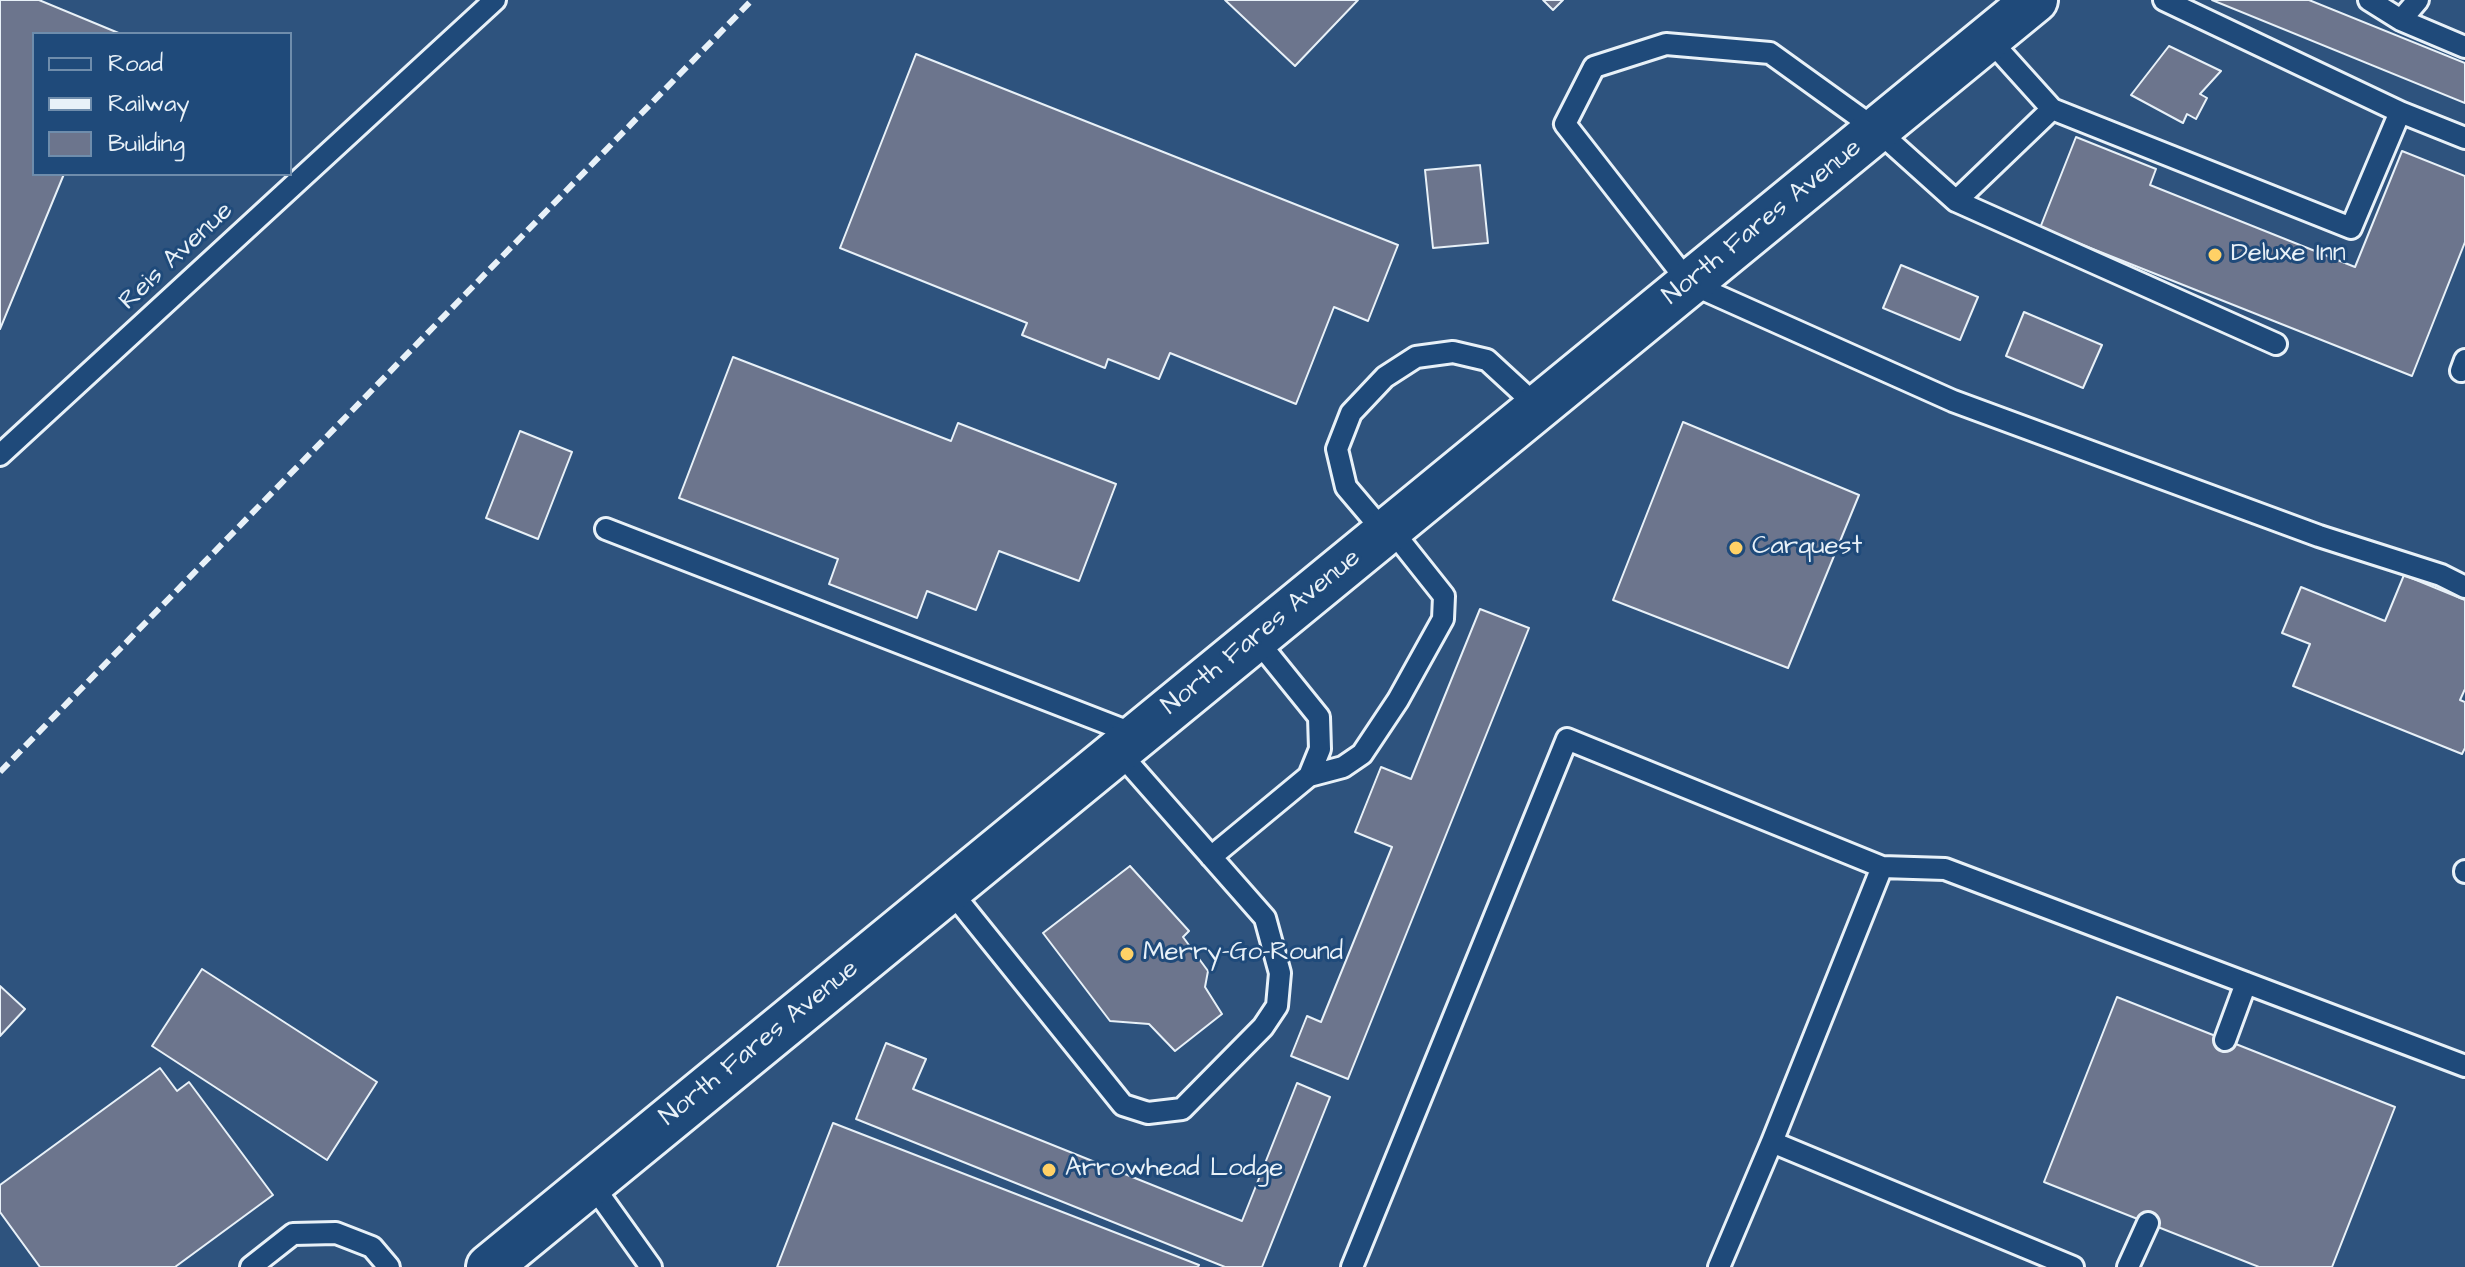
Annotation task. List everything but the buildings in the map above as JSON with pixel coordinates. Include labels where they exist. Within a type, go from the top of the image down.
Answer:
[{"type":"street","name":"North Fares Avenue","points":[[489,1267],[2035,0]]},
{"type":"lane","name":"Reis Avenue","points":[[0,455],[495,0]]},
{"type":"lane","points":[[2164,0],[2400,112],[2465,138]]},
{"type":"lane","points":[[2369,0],[2401,20],[2465,47]]},
{"type":"lane","points":[[2401,20],[2418,0]]},
{"type":"lane","points":[[1988,38],[2052,109],[2351,228],[2400,112]]},
{"type":"lane","points":[[2276,344],[1956,201],[1877,130],[1770,53],[1666,44],[1594,67],[1565,124],[1689,283],[1953,401],[2319,536],[2441,575],[2465,587]]},
{"type":"lane","points":[[1956,201],[2052,109]]},
{"type":"lane","points":[[1211,857],[1309,776],[1343,767],[1362,754],[1398,700],[1443,619],[1444,596],[1346,487],[1337,449],[1351,413],[1385,377],[1416,357],[1453,352],[1487,360],[1538,407]]},
{"type":"lane","points":[[606,529],[1128,743],[1211,857],[1265,918],[1280,973],[1277,1006],[1263,1027],[1182,1109],[1148,1113],[1123,1105],[949,889]]},
{"type":"lane","points":[[1256,639],[1319,717],[1320,749],[1309,776]]},
{"type":"lane","points":[[1352,1267],[1567,739],[1882,867],[1945,869],[2465,1066]]},
{"type":"lane","points":[[1719,1267],[1882,867]]},
{"type":"lane","points":[[2225,1040],[2246,983]]},
{"type":"lane","points":[[1772,1142],[2073,1267]]},
{"type":"lane","points":[[591,1183],[651,1267]]},
{"type":"lane","points":[[2128,1267],[2148,1223]]},
{"type":"lane","points":[[251,1267],[293,1234],[336,1233],[372,1247],[389,1267]]},
{"type":"railway","points":[[0,772],[752,0]]},
{"type":"place","name":"Deluxe Inn","points":[[2215,255]]},
{"type":"place","name":"Carquest","points":[[1736,548]]},
{"type":"place","name":"Merry-Go-Round","points":[[1127,954]]},
{"type":"place","name":"Arrowhead Lodge","points":[[1049,1170]]}]
